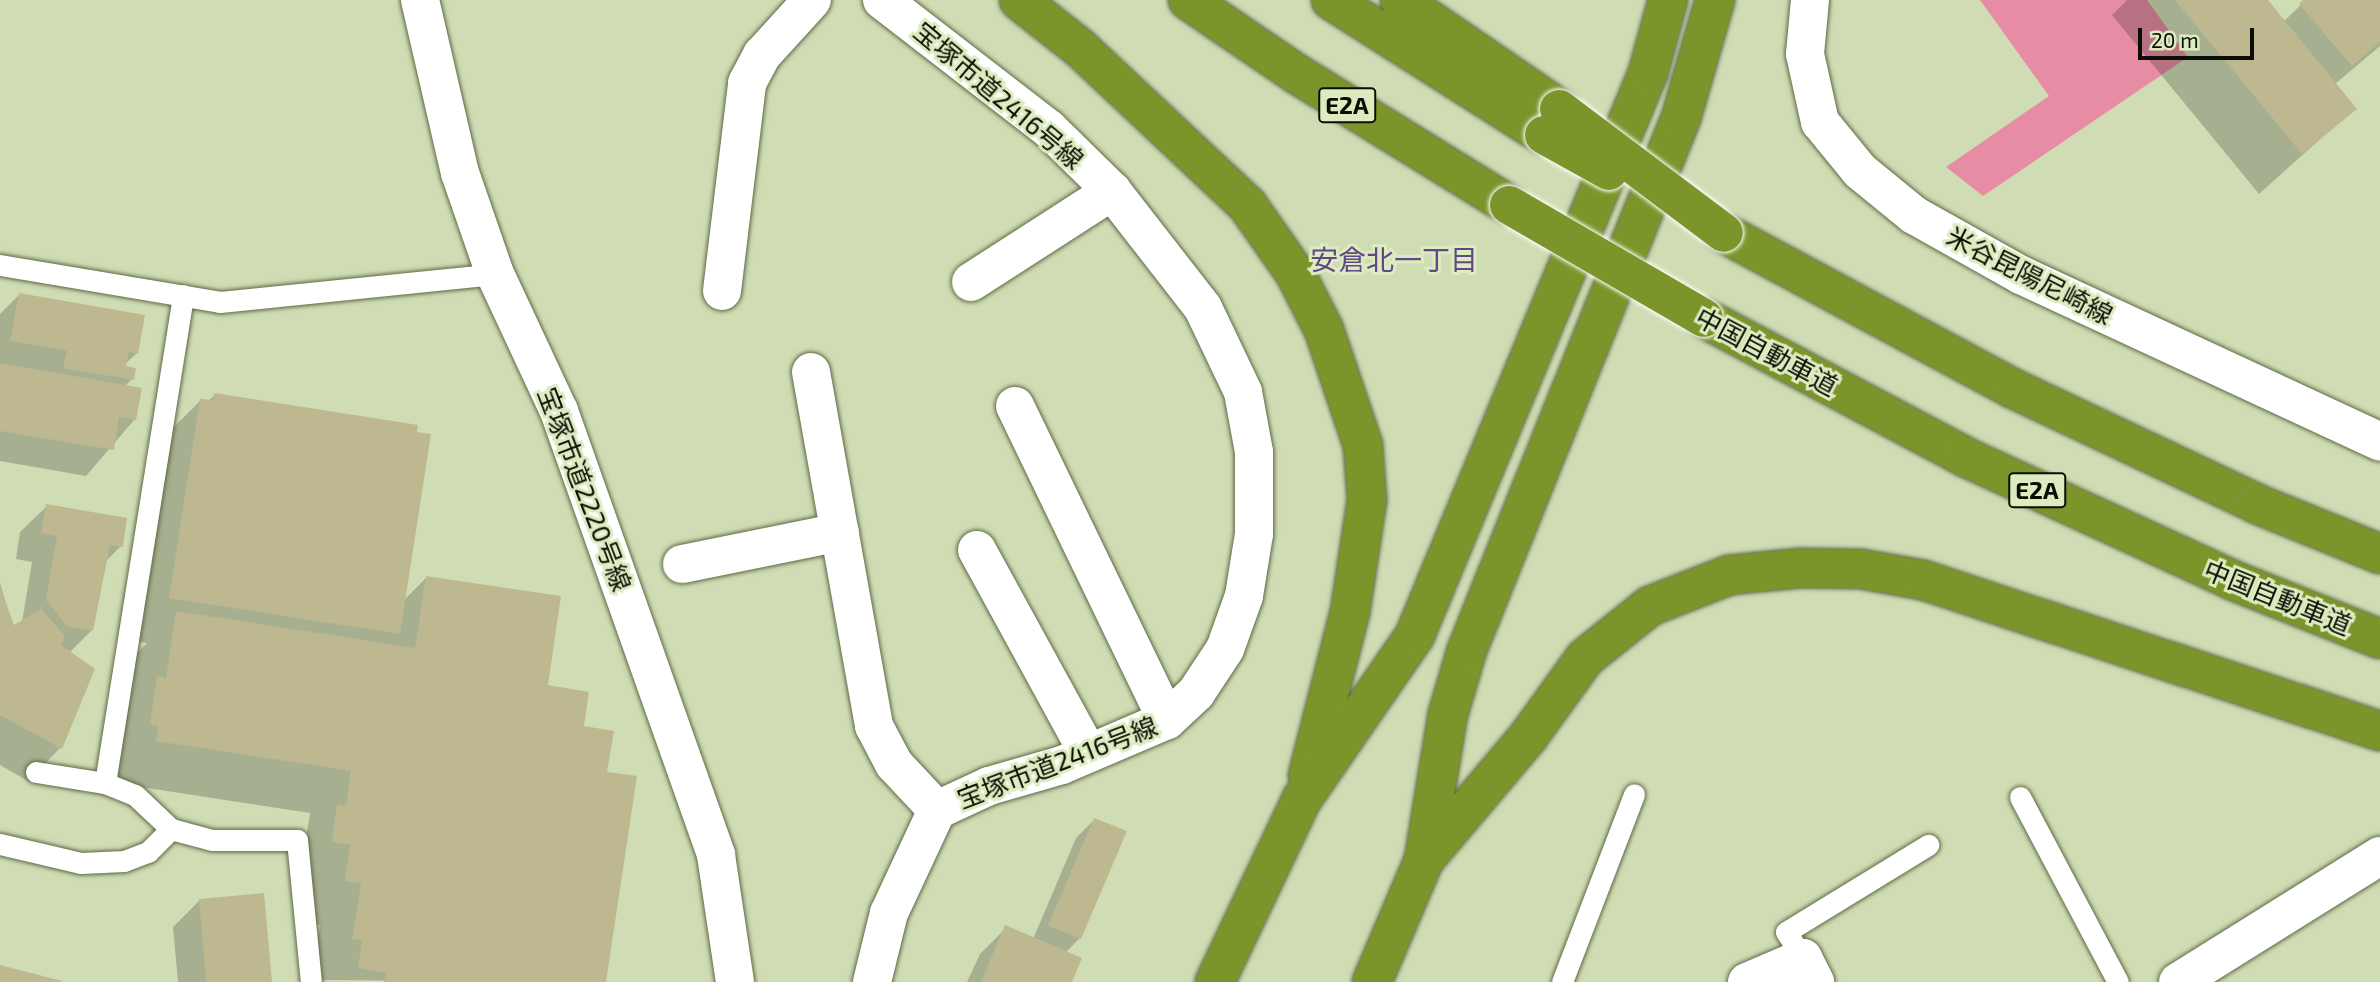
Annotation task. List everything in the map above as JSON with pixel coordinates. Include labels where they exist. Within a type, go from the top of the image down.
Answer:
[{"type":"highway","points":[[1019,0],[1080,48],[1248,206],[1295,273],[1324,330],[1363,445],[1367,500],[1350,612],[1302,799]]},
{"type":"highway","name":"中国自動車道","points":[[1188,0],[1297,74],[1509,205],[1704,318],[1965,457],[2232,580],[2380,639]]},
{"type":"highway","points":[[1331,0],[1551,122],[1724,233],[2012,388],[2258,503],[2380,554]]},
{"type":"highway","points":[[1400,0],[1551,122]]},
{"type":"highway","points":[[1215,982],[1302,799],[1415,635],[1648,73],[1668,0]]},
{"type":"highway","points":[[1372,982],[1424,860],[1448,714],[1468,650],[1681,118],[1715,0]]},
{"type":"highway","points":[[1424,860],[1528,737],[1585,658],[1650,606],[1729,575],[1801,568],[1861,569],[1923,580],[2380,731]]},
{"type":"street","name":"宝塚市道2220号線","points":[[420,0],[460,173],[495,274],[559,411],[716,855],[735,982]]},
{"type":"street","points":[[722,291],[747,83],[762,55],[812,0]]},
{"type":"street","name":"宝塚市道2416号線","points":[[882,0],[1049,129],[1112,191],[1203,308],[1243,392],[1254,452],[1254,534],[1244,596],[1225,649],[1196,693],[1167,720],[1088,753],[989,786],[937,810]]},
{"type":"street","name":"米谷昆陽尼崎線","points":[[1810,0],[1805,54],[1820,122],[1860,171],[1914,215],[2021,275],[2380,442]]},
{"type":"street","points":[[971,282],[1112,191]]},
{"type":"street","points":[[811,372],[874,726],[894,764],[937,810],[889,913],[872,982]]},
{"type":"street","points":[[1016,406],[1167,720]]},
{"type":"street","points":[[682,564],[840,532]]},
{"type":"street","points":[[977,550],[1088,753]]},
{"type":"street","points":[[2178,982],[2380,856]]},
{"type":"street","points":[[1746,982],[1809,970]]},
{"type":"lane","points":[[0,265],[220,302],[495,274]]},
{"type":"lane","points":[[105,783],[183,295]]},
{"type":"lane","points":[[36,772],[105,783],[135,796],[171,830],[212,840],[297,840],[311,982]]},
{"type":"lane","points":[[1562,982],[1634,794]]},
{"type":"lane","points":[[2020,797],[2118,982]]},
{"type":"lane","points":[[0,844],[81,863],[124,861],[148,852],[171,830]]},
{"type":"lane","points":[[1809,970],[1786,933],[1928,845]]},
{"type":"shaded area","points":[[1980,0],[2147,0],[2188,57],[1983,196],[1946,167],[2049,96]]},
{"type":"building","points":[[2175,0],[2268,0],[2357,109],[2302,154]]},
{"type":"building","points":[[2303,0],[2380,0],[2380,42],[2352,66],[2299,4]]},
{"type":"building","points":[[19,293],[145,315],[138,354],[129,352],[126,366],[136,368],[134,380],[63,368],[67,351],[10,341]]},
{"type":"building","points":[[0,363],[142,388],[136,420],[119,417],[114,450],[0,431]]},
{"type":"building","points":[[214,393],[418,425],[417,432],[431,434],[400,634],[169,598],[200,399],[213,400]]},
{"type":"building","points":[[46,504],[127,518],[123,547],[110,545],[93,631],[67,626],[46,600],[57,536],[41,533]]},
{"type":"building","points":[[426,576],[561,596],[548,685],[589,692],[584,726],[614,731],[607,772],[637,776],[606,982],[384,982],[386,973],[358,968],[362,940],[352,939],[361,884],[345,881],[350,845],[332,842],[337,804],[346,806],[351,771],[156,741],[158,726],[150,725],[157,676],[166,678],[176,611],[415,648]]},
{"type":"building","points":[[0,587],[14,625],[41,609],[65,636],[61,645],[95,669],[62,749],[0,715]]},
{"type":"building","points":[[1094,818],[1127,831],[1081,939],[1048,926]]},
{"type":"building","points":[[264,893],[272,982],[206,982],[199,899]]},
{"type":"building","points":[[1005,925],[1082,958],[1072,982],[981,982]]},
{"type":"building","points":[[0,965],[62,981],[62,982],[0,982]]},
{"type":"district","name":"安倉北一丁目","points":[[1394,259]]}]
